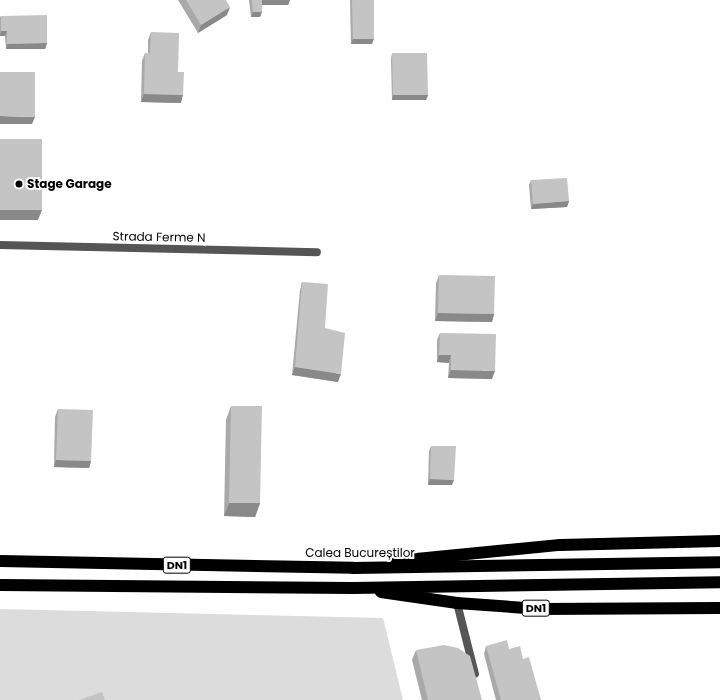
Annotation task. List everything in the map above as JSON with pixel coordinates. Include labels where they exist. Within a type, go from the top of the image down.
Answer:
[{"type":"highway","name":"DN1","points":[[353,568],[420,557],[530,547],[720,540]]},
{"type":"highway","name":"Calea Bucureștilor","points":[[0,561],[353,568],[653,561],[720,562]]},
{"type":"highway","name":"DN1","points":[[0,585],[353,588],[720,582]]},
{"type":"highway","name":"DN1","points":[[353,588],[457,603],[540,609],[720,608]]},
{"type":"street","name":"Strada Ferme N","points":[[0,245],[317,252]]},
{"type":"street","points":[[457,603],[478,685]]},
{"type":"shaded area","points":[[0,609],[383,618],[403,700],[0,700]]},
{"type":"building","points":[[186,0],[226,0],[230,7],[201,25]]},
{"type":"building","points":[[252,0],[262,0],[262,12],[253,12]]},
{"type":"building","points":[[352,0],[374,0],[374,39],[353,39]]},
{"type":"building","points":[[47,15],[47,43],[7,44],[7,31],[1,31],[1,16]]},
{"type":"building","points":[[151,32],[179,33],[178,72],[184,72],[183,95],[144,94],[145,53],[150,53]]},
{"type":"building","points":[[392,53],[427,53],[428,95],[393,95]]},
{"type":"building","points":[[0,72],[35,72],[35,117],[0,116]]},
{"type":"building","name":"Stage Garage","points":[[0,139],[42,139],[42,210],[0,210]]},
{"type":"building","points":[[567,178],[569,201],[533,204],[531,180]]},
{"type":"building","points":[[439,275],[495,276],[494,314],[438,313]]},
{"type":"building","points":[[302,282],[328,284],[325,328],[345,333],[341,374],[295,367]]},
{"type":"building","points":[[440,333],[496,334],[495,371],[451,370],[451,355],[439,355]]},
{"type":"building","points":[[231,406],[262,406],[260,503],[229,503]]},
{"type":"building","points":[[58,409],[93,410],[91,461],[56,460]]},
{"type":"building","points":[[431,446],[456,446],[454,480],[430,479]]},
{"type":"building","points":[[507,640],[509,649],[520,646],[523,659],[529,657],[541,700],[501,700],[486,646]]},
{"type":"building","points":[[444,645],[458,648],[470,656],[482,700],[428,700],[416,650]]},
{"type":"building","points":[[102,692],[105,700],[79,700]]},
{"type":"place","name":"Stage Garage","points":[[19,184]]}]
